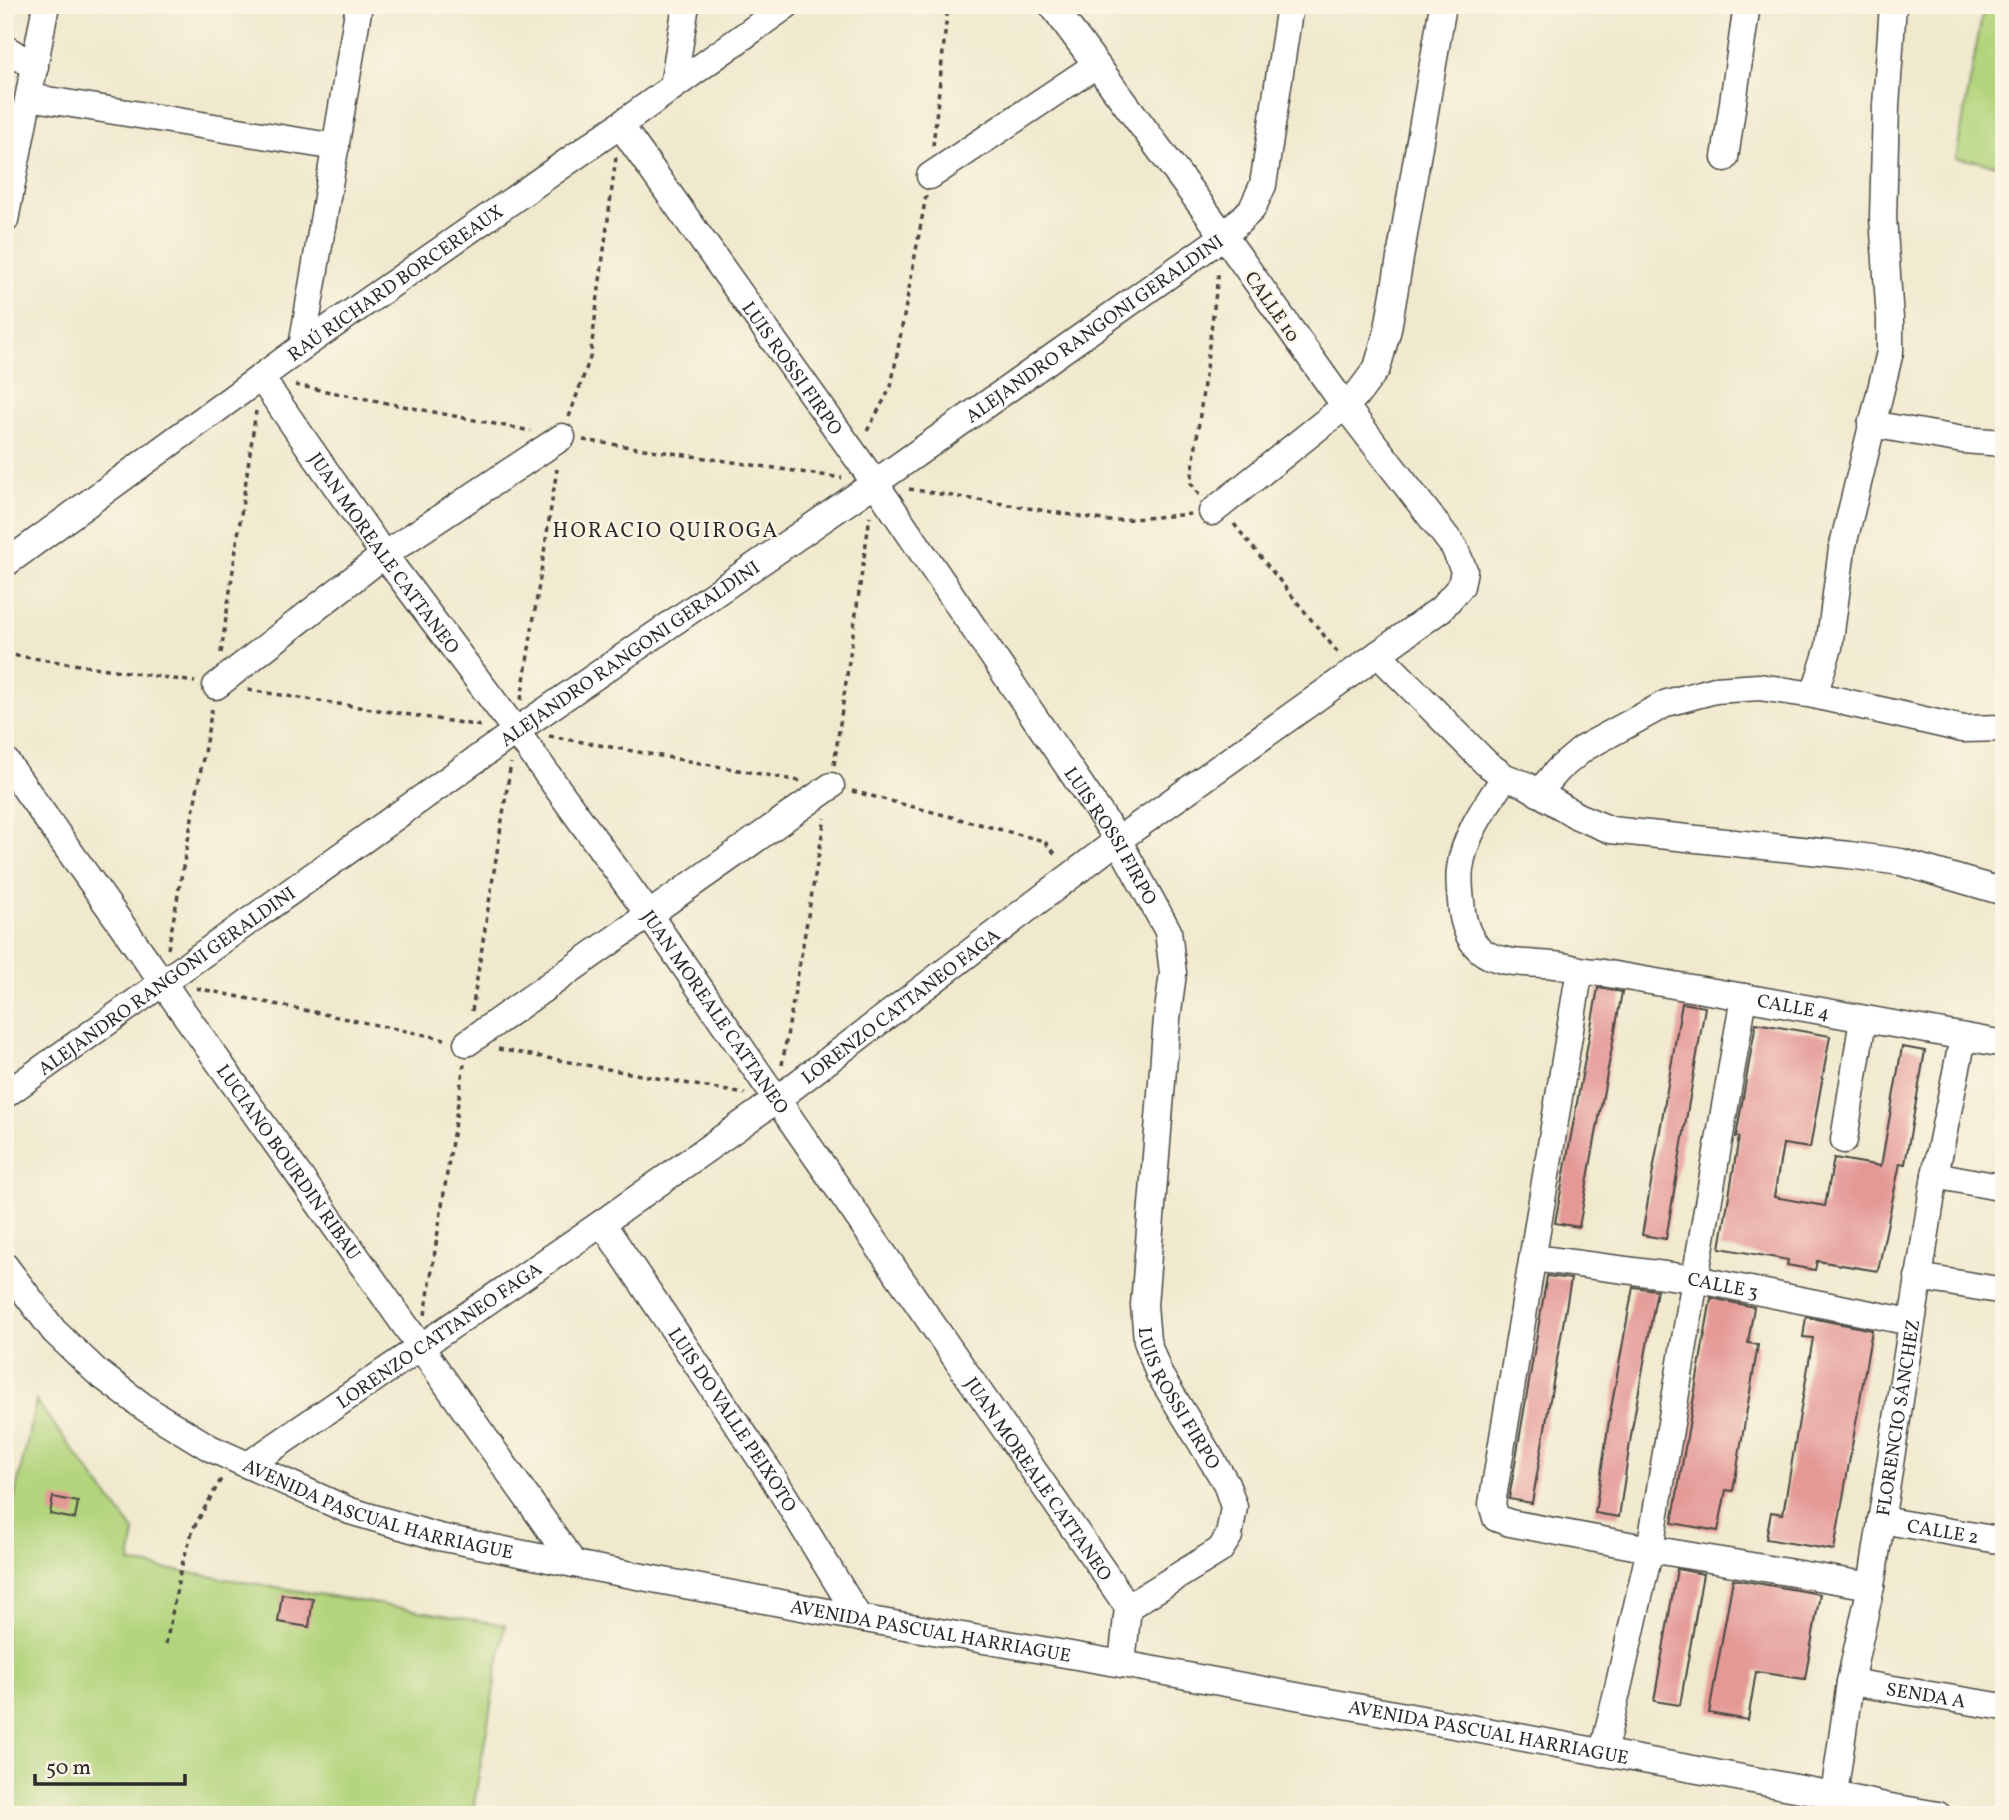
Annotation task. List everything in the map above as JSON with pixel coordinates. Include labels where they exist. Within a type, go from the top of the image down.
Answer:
[{"type":"street","points":[[5,220],[46,5]]},
{"type":"street","points":[[302,347],[359,5]]},
{"type":"street","points":[[673,86],[686,5]]},
{"type":"street","name":"RAÚ RICHARD BORCEREAUX","points":[[5,564],[302,347],[787,5]]},
{"type":"street","name":"CALLE 10","points":[[1052,5],[1224,236],[1345,406],[1454,547],[1464,570],[1461,586],[1441,609]]},
{"type":"street","name":"ALEJANDRO RANGONI GERALDINI","points":[[5,1095],[516,731],[1224,236],[1252,209],[1263,185],[1290,5]]},
{"type":"street","points":[[1212,512],[1345,406],[1377,368],[1388,329],[1443,5]]},
{"type":"street","points":[[1725,158],[1747,5]]},
{"type":"street","points":[[1814,695],[1829,648],[1842,549],[1890,352],[1883,217],[1886,106],[1893,5]]},
{"type":"street","points":[[5,48],[35,67]]},
{"type":"street","points":[[930,176],[1096,65]]},
{"type":"street","points":[[29,97],[336,148]]},
{"type":"street","name":"LUIS ROSSI FIRPO","points":[[620,125],[854,454],[1118,840],[1168,931],[1173,973],[1144,1305],[1147,1341],[1159,1374],[1226,1483],[1234,1507],[1229,1536],[1220,1550],[1128,1607]]},
{"type":"street","name":"JUAN MOREALE CATTANEO","points":[[261,378],[383,555],[516,731],[649,915],[1128,1607]]},
{"type":"street","points":[[1871,424],[1963,440],[2004,443]]},
{"type":"street","points":[[216,685],[383,555],[562,437]]},
{"type":"street","name":"LORENZO CATTANEO FAGA","points":[[245,1463],[420,1349],[776,1100],[1118,840],[1441,609]]},
{"type":"street","points":[[1378,654],[1486,763],[1505,777],[1526,785],[1577,816],[1611,830],[1902,862],[2004,892]]},
{"type":"street","points":[[1538,793],[1559,769],[1584,748],[1667,703],[1715,690],[1759,687],[1814,695],[1963,729],[2004,728]]},
{"type":"street","name":"LUCIANO BOURDIN RIBAU","points":[[5,760],[573,1564]]},
{"type":"street","name":"CALLE 4","points":[[1505,777],[1480,815],[1460,868],[1460,893],[1469,937],[1477,948],[1488,955],[1503,960],[1558,965],[1584,972],[1744,997],[2004,1044]]},
{"type":"street","points":[[467,1043],[831,786]]},
{"type":"street","points":[[1584,972],[1578,981],[1492,1504],[1496,1518],[1510,1523],[1650,1549],[1871,1586]]},
{"type":"street","points":[[1603,1753],[1650,1549],[1744,997]]},
{"type":"street","points":[[1844,1140],[1863,1019]]},
{"type":"street","name":"FLORENCIO SÁNCHEZ","points":[[1834,1796],[1850,1682],[1871,1586],[1935,1175],[1963,1038]]},
{"type":"street","points":[[1935,1175],[2004,1188]]},
{"type":"street","name":"LUIS DO VALLE PEIXOTO","points":[[603,1223],[772,1476],[859,1618]]},
{"type":"street","name":"CALLE 3","points":[[1533,1258],[1695,1279],[1911,1322]]},
{"type":"street","name":"AVENIDA PASCUAL HARRIAGUE","points":[[5,1266],[54,1331],[97,1372],[148,1410],[210,1448],[350,1511],[439,1537],[859,1618],[1938,1815]]},
{"type":"street","points":[[1918,1278],[2004,1291]]},
{"type":"street","name":"CALLE 2","points":[[1881,1520],[2004,1541]]},
{"type":"street","points":[[1122,1664],[1128,1607]]},
{"type":"street","name":"SENDA A","points":[[1850,1682],[2004,1707]]},
{"type":"path","points":[[854,454],[891,387],[930,176],[948,5]]},
{"type":"path","points":[[420,1349],[562,437],[590,358],[620,125]]},
{"type":"path","points":[[1224,236],[1191,483],[1212,512],[1236,525],[1353,673]]},
{"type":"path","points":[[216,685],[261,378],[562,437],[1109,521],[1212,512]]},
{"type":"path","points":[[467,1043],[776,1100],[831,786],[874,483]]},
{"type":"path","points":[[5,654],[516,731],[831,786],[1044,841],[1072,875]]},
{"type":"path","points":[[166,1644],[181,1568],[193,1529],[220,1481],[245,1463]]},
{"type":"green space","points":[[1984,5],[2004,5],[2004,166],[1956,158]]},
{"type":"green space","points":[[36,1401],[135,1532],[130,1563],[505,1625],[472,1815],[5,1815],[5,1539]]},
{"type":"building","points":[[1598,988],[1622,992],[1579,1227],[1555,1223]]},
{"type":"building","points":[[1682,1003],[1705,1007],[1666,1239],[1642,1235]]},
{"type":"building","points":[[1756,1023],[1830,1036],[1810,1148],[1783,1144],[1774,1197],[1825,1206],[1834,1158],[1881,1166],[1902,1047],[1925,1051],[1905,1164],[1900,1163],[1878,1271],[1817,1261],[1815,1270],[1787,1265],[1788,1260],[1720,1248]]},
{"type":"building","points":[[1547,1276],[1571,1279],[1532,1503],[1509,1499]]},
{"type":"building","points":[[1633,1287],[1657,1290],[1619,1517],[1595,1513]]},
{"type":"building","points":[[1711,1298],[1754,1307],[1748,1343],[1758,1345],[1733,1491],[1726,1490],[1718,1531],[1672,1523]]},
{"type":"building","points":[[1806,1317],[1872,1330],[1834,1550],[1766,1539],[1771,1512],[1783,1514],[1813,1338],[1803,1337]]},
{"type":"building","points":[[53,1497],[78,1502],[75,1519],[50,1514]]},
{"type":"building","points":[[1677,1569],[1703,1574],[1680,1705],[1654,1701]]},
{"type":"building","points":[[1733,1579],[1820,1594],[1805,1679],[1756,1672],[1748,1720],[1709,1713]]},
{"type":"building","points":[[282,1594],[313,1599],[309,1627],[278,1622]]},
{"type":"district","name":"HORACIO QUIROGA","points":[[666,530]]}]
